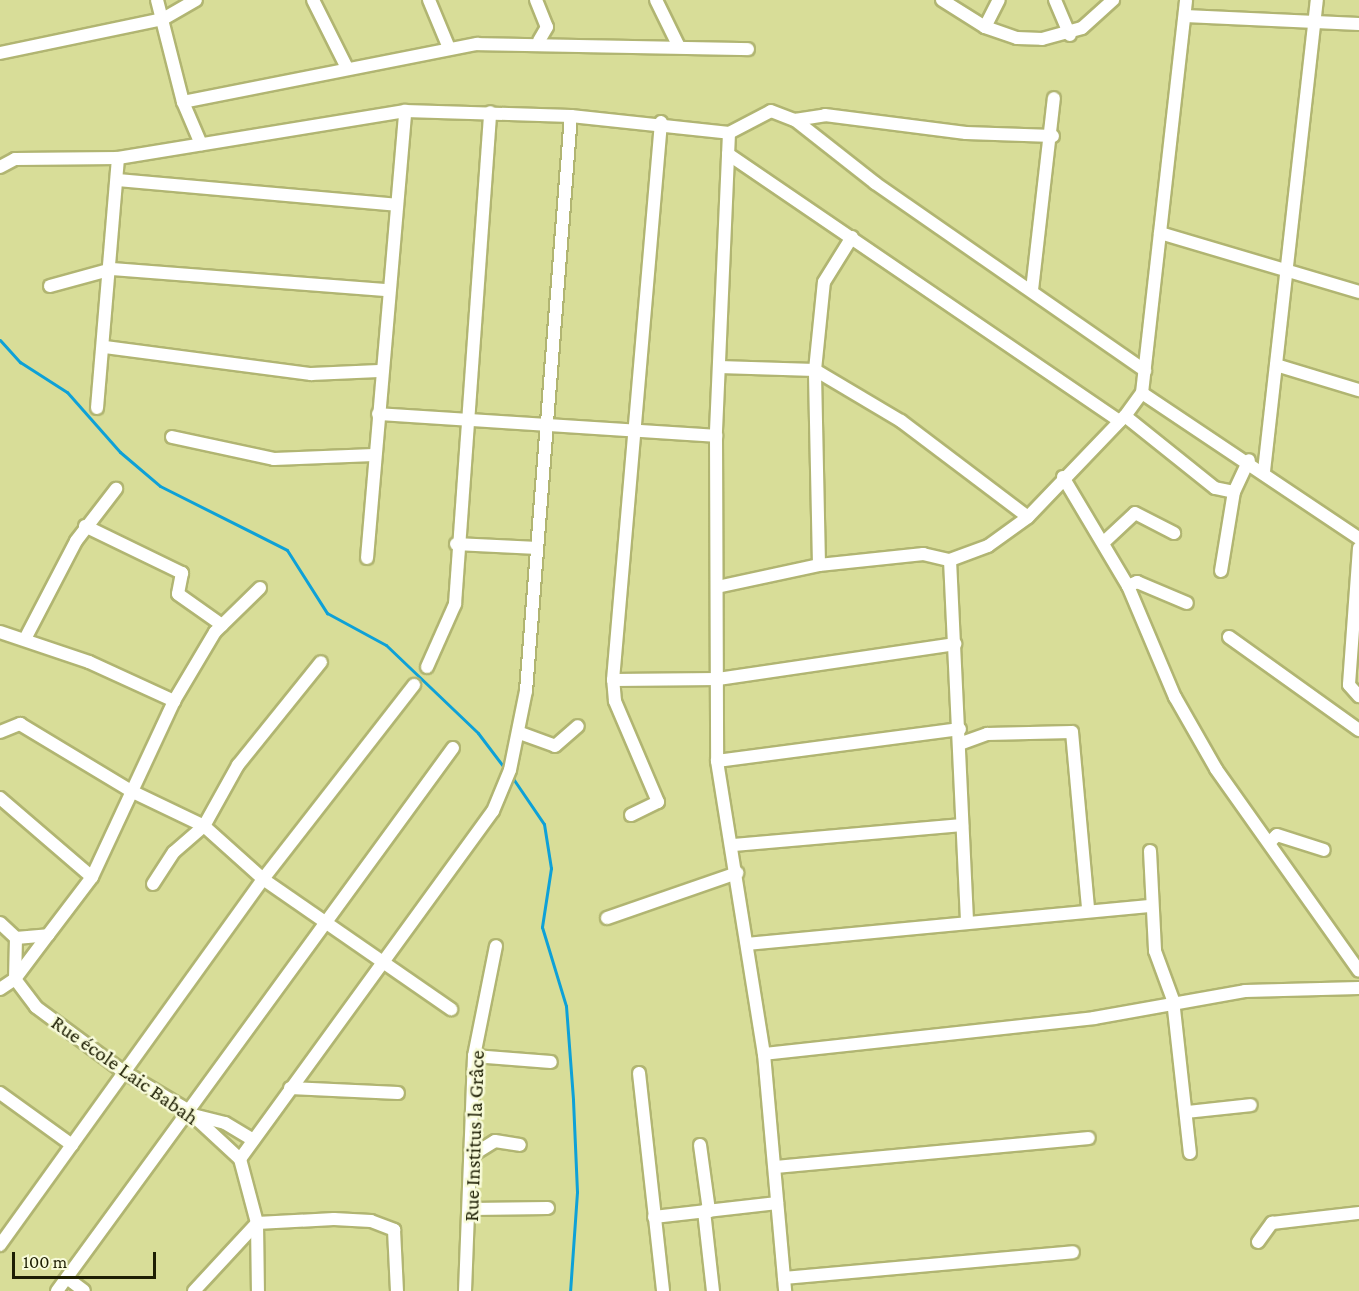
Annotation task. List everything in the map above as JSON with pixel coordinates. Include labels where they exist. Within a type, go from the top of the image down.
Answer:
[{"type":"street","points":[[157,0],[183,102],[201,144]]},
{"type":"street","points":[[0,54],[163,19],[196,0]]},
{"type":"street","points":[[313,0],[347,68]]},
{"type":"street","points":[[429,0],[449,48]]},
{"type":"street","points":[[536,0],[547,27],[539,41]]},
{"type":"street","points":[[656,0],[679,47]]},
{"type":"street","points":[[942,0],[985,27],[1017,38],[1070,35],[1113,0]]},
{"type":"street","points":[[985,27],[999,0]]},
{"type":"street","points":[[1055,0],[1070,35]]},
{"type":"street","points":[[717,587],[819,565],[923,554],[951,560],[1008,537],[1122,418],[1142,393],[1186,0]]},
{"type":"street","points":[[1264,471],[1317,0]]},
{"type":"street","points":[[1185,16],[1359,24]]},
{"type":"street","points":[[183,102],[449,48],[539,41],[748,49]]},
{"type":"street","points":[[1032,290],[1053,136],[1054,98]]},
{"type":"street","points":[[0,166],[15,159],[118,158],[405,111],[490,112],[661,122],[729,133],[771,111],[795,120],[875,183],[1032,290],[1145,371]]},
{"type":"street","points":[[367,558],[380,371],[405,111]]},
{"type":"street","points":[[427,667],[455,604],[456,544],[490,112]]},
{"type":"street","points":[[795,120],[825,115],[966,133],[1053,136]]},
{"type":"street","points":[[258,1291],[257,1222],[240,1159],[493,811],[520,733],[571,116]]},
{"type":"street","points":[[631,815],[652,808],[658,795],[615,701],[613,680],[661,122]]},
{"type":"street","points":[[729,133],[716,436],[717,761],[734,845],[764,1054],[776,1167],[785,1291]]},
{"type":"street","points":[[728,154],[1122,418],[1215,488],[1234,492]]},
{"type":"street","points":[[97,408],[112,269],[118,158]]},
{"type":"street","points":[[118,180],[396,205]]},
{"type":"street","points":[[1160,233],[1359,292]]},
{"type":"street","points":[[819,565],[815,370],[824,282],[852,237]]},
{"type":"street","points":[[50,286],[112,269],[388,290]]},
{"type":"street","points":[[105,347],[311,374],[380,371]]},
{"type":"street","points":[[1276,365],[1359,390]]},
{"type":"street","points":[[719,367],[815,370],[901,421],[1028,517]]},
{"type":"street","points":[[1142,393],[1249,460],[1359,538]]},
{"type":"street","points":[[378,414],[547,422],[716,436]]},
{"type":"street","points":[[172,436],[274,459],[374,455]]},
{"type":"street","points":[[1221,571],[1234,492],[1249,460]]},
{"type":"street","points":[[1063,477],[1104,542],[1128,586],[1175,697],[1216,769],[1271,841],[1359,971]]},
{"type":"street","points":[[25,639],[85,526],[116,489]]},
{"type":"street","points":[[1104,542],[1135,513],[1174,533]]},
{"type":"street","points":[[85,526],[182,573],[178,594],[222,625]]},
{"type":"street","points":[[456,544],[537,548]]},
{"type":"street","points":[[1359,548],[1349,685],[1359,696]]},
{"type":"street","points":[[951,560],[962,743],[962,825],[967,921]]},
{"type":"street","points":[[1128,586],[1137,582],[1187,603]]},
{"type":"street","points":[[0,988],[15,979],[92,877],[174,701],[222,625],[260,588]]},
{"type":"street","points":[[0,632],[25,639],[174,701]]},
{"type":"street","points":[[1229,637],[1359,730]]},
{"type":"street","points":[[613,680],[718,679],[955,644]]},
{"type":"street","points":[[153,884],[174,852],[204,826],[238,765],[321,662]]},
{"type":"street","points":[[0,1245],[263,879],[414,685]]},
{"type":"street","points":[[0,732],[20,724],[131,791],[204,826],[263,879],[451,1009]]},
{"type":"street","points":[[520,733],[555,746],[578,726]]},
{"type":"street","points":[[717,761],[960,729]]},
{"type":"street","points":[[962,743],[987,734],[1072,732],[1088,909]]},
{"type":"street","points":[[57,1291],[453,748]]},
{"type":"street","points":[[0,798],[92,877]]},
{"type":"street","points":[[734,845],[962,825]]},
{"type":"street","points":[[1271,841],[1277,835],[1324,850]]},
{"type":"street","points":[[1150,851],[1155,951],[1173,1000],[1190,1153]]},
{"type":"street","points":[[607,918],[737,873]]},
{"type":"street","points":[[747,944],[1088,909],[1152,906]]},
{"type":"street","points":[[0,923],[16,938],[15,979]]},
{"type":"street","points":[[16,938],[48,935]]},
{"type":"street","name":"Rue Institus la Grâce","points":[[465,1291],[472,1209],[474,1056],[496,946]]},
{"type":"street","name":"Rue école Laic Babah","points":[[15,979],[36,1007],[124,1072],[189,1112],[240,1159]]},
{"type":"street","points":[[764,1054],[1094,1018],[1173,1000],[1245,991],[1359,988]]},
{"type":"street","points":[[474,1056],[551,1062]]},
{"type":"street","points":[[639,1073],[663,1291]]},
{"type":"street","points":[[290,1088],[398,1093]]},
{"type":"street","points":[[1,1095],[72,1145]]},
{"type":"street","points":[[1187,1112],[1251,1105]]},
{"type":"street","points":[[189,1112],[225,1123],[254,1140]]},
{"type":"street","points":[[776,1167],[1089,1138]]},
{"type":"street","points":[[471,1156],[495,1141],[520,1145]]},
{"type":"street","points":[[700,1145],[713,1291]]},
{"type":"street","points":[[654,1217],[777,1203]]},
{"type":"street","points":[[472,1209],[548,1208]]},
{"type":"street","points":[[1258,1242],[1272,1222],[1359,1213]]},
{"type":"street","points":[[194,1291],[257,1222],[334,1219],[391,1228],[397,1238],[397,1291]]},
{"type":"street","points":[[784,1278],[1073,1252]]},
{"type":"street","points":[[67,1278],[84,1291]]},
{"type":"waterway","points":[[0,340],[20,362],[67,392],[120,452],[160,486],[287,550],[327,613],[386,645],[478,733],[506,770]]},
{"type":"waterway","points":[[512,777],[544,824],[551,868],[542,927],[566,1006],[577,1192],[570,1291]]}]
